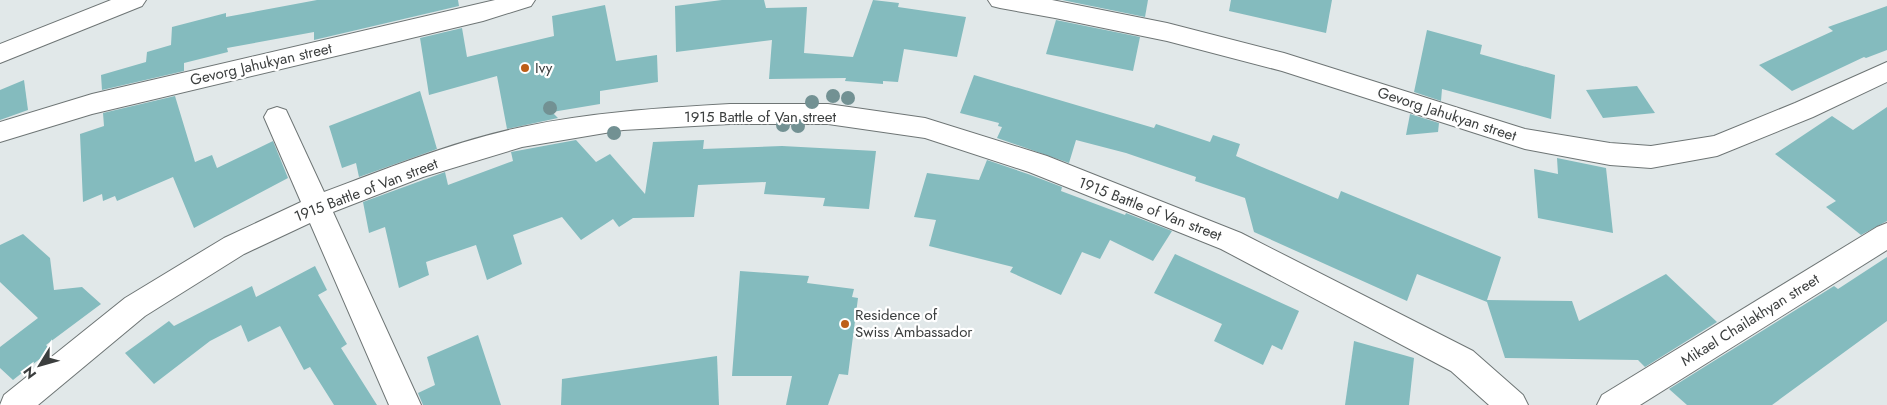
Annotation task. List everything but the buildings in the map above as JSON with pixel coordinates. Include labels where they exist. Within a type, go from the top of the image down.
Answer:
[{"type":"street","points":[[0,54],[134,0]]},
{"type":"street","name":"Gevorg Jahukyan street","points":[[0,132],[92,104],[483,12],[523,0]]},
{"type":"street","name":"Gevorg Jahukyan street","points":[[1000,0],[1055,9],[1167,32],[1284,62],[1525,139],[1610,154],[1651,157],[1717,146],[1804,110],[1887,71]]},
{"type":"street","name":"1915 Battle of Van street","points":[[16,405],[135,308],[234,246],[316,207],[418,168],[522,137],[623,120],[730,114],[828,114],[925,128],[1038,164],[1231,240],[1462,361],[1501,393],[1512,405]]},
{"type":"street","points":[[277,117],[405,405]]},
{"type":"street","name":"Mikael Chailakhyan street","points":[[1613,405],[1887,235]]},
{"type":"place","name":"Ivy","points":[[525,68]]},
{"type":"place","name":"Residence of Swiss Ambassador","points":[[845,324]]}]
